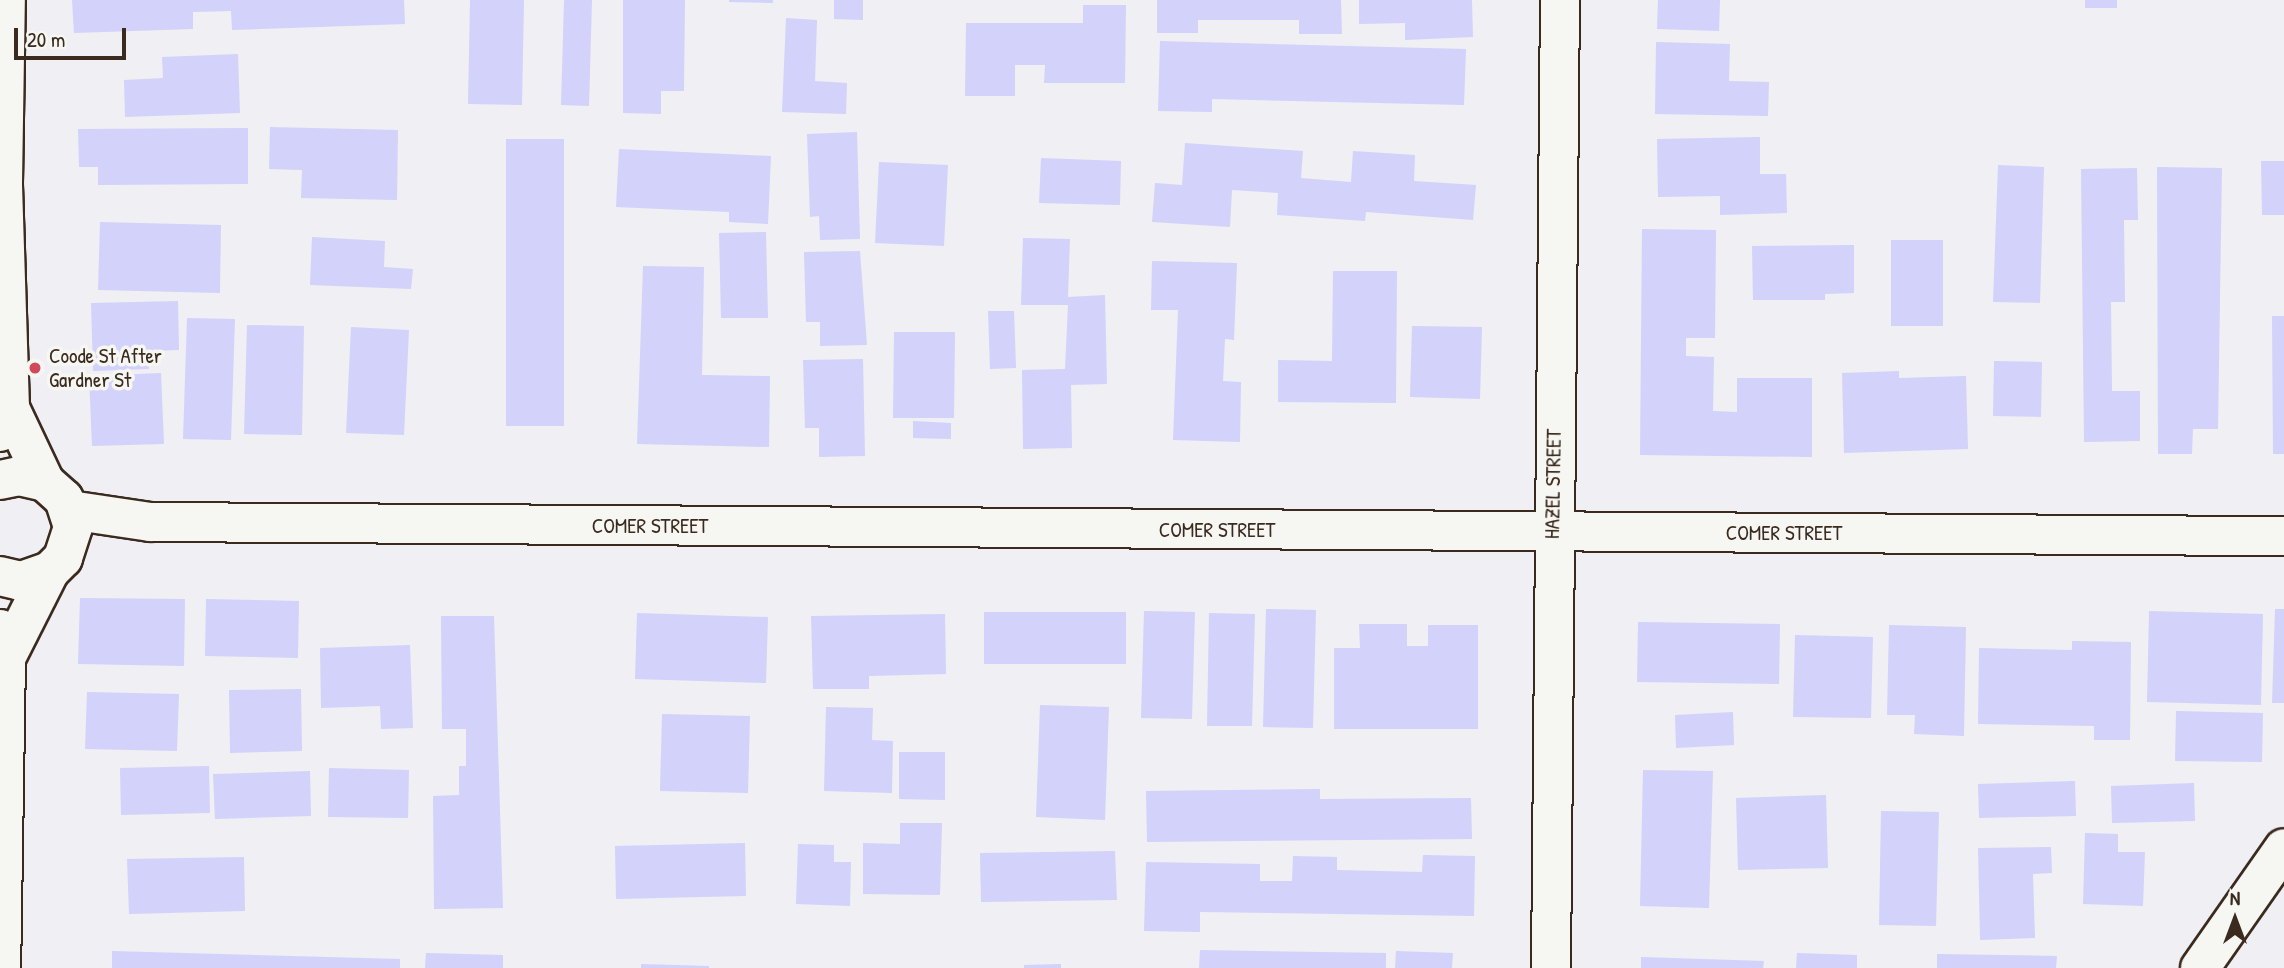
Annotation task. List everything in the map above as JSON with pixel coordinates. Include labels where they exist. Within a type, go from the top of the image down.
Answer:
[{"type":"street","points":[[1,968],[3,643],[57,565],[73,527],[69,510],[45,482],[5,420],[2,182],[6,0]]},
{"type":"street","name":"HAZEL STREET","points":[[1551,968],[1552,532],[1560,0]]},
{"type":"street","points":[[0,480],[19,476],[45,482]]},
{"type":"street","name":"COMER STREET","points":[[69,510],[150,522],[2284,536]]},
{"type":"street","name":"COMER STREET","points":[[0,576],[20,581],[150,522]]},
{"type":"street","points":[[2200,968],[2284,848]]},
{"type":"building","points":[[72,0],[404,0],[405,24],[232,30],[231,11],[193,12],[193,29],[74,33]]},
{"type":"building","points":[[470,0],[524,0],[522,105],[468,104]]},
{"type":"building","points":[[564,0],[592,0],[589,106],[561,105]]},
{"type":"building","points":[[623,0],[685,0],[684,91],[661,91],[661,114],[623,113]]},
{"type":"building","points":[[773,0],[773,3],[729,2]]},
{"type":"building","points":[[834,0],[863,0],[863,20],[834,19]]},
{"type":"building","points":[[1157,0],[1341,0],[1342,34],[1299,34],[1299,20],[1198,20],[1198,33],[1157,33]]},
{"type":"building","points":[[1359,0],[1472,0],[1473,37],[1405,40],[1405,23],[1359,24]]},
{"type":"building","points":[[1658,0],[1720,0],[1719,31],[1657,29]]},
{"type":"building","points":[[2085,0],[2117,0],[2117,8],[2085,8]]},
{"type":"building","points":[[1083,5],[1126,5],[1125,83],[1044,83],[1045,65],[1015,65],[1015,96],[965,96],[966,23],[1083,23]]},
{"type":"building","points":[[786,18],[817,20],[815,81],[847,83],[846,114],[782,112]]},
{"type":"building","points":[[1160,41],[1466,49],[1464,105],[1212,99],[1212,112],[1158,111]]},
{"type":"building","points":[[1656,42],[1730,44],[1729,81],[1769,82],[1768,116],[1655,114]]},
{"type":"building","points":[[238,54],[240,113],[125,117],[124,80],[163,78],[162,57]]},
{"type":"building","points":[[270,127],[398,130],[397,200],[301,198],[302,170],[269,169]]},
{"type":"building","points":[[248,128],[248,184],[98,185],[98,167],[79,167],[78,129]]},
{"type":"building","points":[[857,132],[860,239],[820,240],[819,216],[810,217],[807,134]]},
{"type":"building","points":[[1760,137],[1760,174],[1786,174],[1787,213],[1720,215],[1720,196],[1658,197],[1657,139]]},
{"type":"building","points":[[506,139],[564,139],[564,426],[506,426]]},
{"type":"building","points":[[1185,143],[1303,151],[1301,178],[1351,182],[1353,151],[1415,155],[1414,181],[1476,185],[1473,220],[1366,212],[1365,221],[1277,215],[1278,193],[1232,190],[1230,227],[1152,222],[1155,183],[1182,185]]},
{"type":"building","points":[[619,149],[771,156],[768,224],[729,222],[729,212],[616,207]]},
{"type":"building","points":[[1041,158],[1121,161],[1120,205],[1039,203]]},
{"type":"building","points":[[2261,161],[2284,161],[2284,215],[2262,215]]},
{"type":"building","points":[[879,162],[948,165],[944,246],[875,243]]},
{"type":"building","points":[[1998,165],[2044,167],[2040,303],[1993,302]]},
{"type":"building","points":[[2157,167],[2222,168],[2218,429],[2193,429],[2192,454],[2158,454]]},
{"type":"building","points":[[2137,168],[2138,220],[2124,220],[2125,302],[2111,302],[2112,391],[2140,391],[2140,441],[2084,442],[2081,169]]},
{"type":"building","points":[[100,222],[221,225],[220,293],[98,290]]},
{"type":"building","points":[[1642,229],[1716,230],[1715,338],[1686,338],[1686,356],[1714,357],[1713,411],[1737,412],[1737,378],[1812,378],[1812,457],[1640,455]]},
{"type":"building","points":[[766,232],[768,318],[721,318],[719,233]]},
{"type":"building","points":[[312,237],[385,241],[384,267],[413,269],[411,289],[310,285]]},
{"type":"building","points":[[1023,238],[1070,239],[1068,297],[1105,295],[1107,384],[1071,385],[1072,448],[1023,449],[1022,370],[1065,369],[1068,305],[1021,305]]},
{"type":"building","points":[[1891,240],[1943,240],[1943,326],[1891,326]]},
{"type":"building","points":[[1854,245],[1854,293],[1825,294],[1825,300],[1753,300],[1752,246]]},
{"type":"building","points":[[860,251],[867,345],[820,346],[820,322],[806,322],[804,252]]},
{"type":"building","points":[[1152,261],[1237,263],[1234,340],[1225,339],[1223,381],[1241,382],[1240,442],[1173,440],[1178,310],[1151,310]]},
{"type":"building","points":[[643,266],[704,267],[702,375],[770,376],[769,447],[637,444]]},
{"type":"building","points":[[1333,271],[1397,271],[1396,403],[1278,402],[1278,360],[1332,361]]},
{"type":"building","points":[[178,301],[179,350],[149,351],[149,369],[93,371],[91,303]]},
{"type":"building","points":[[988,311],[1014,311],[1016,368],[990,369]]},
{"type":"building","points":[[2272,316],[2284,316],[2284,454],[2273,454]]},
{"type":"building","points":[[187,318],[235,319],[231,440],[183,439]]},
{"type":"building","points":[[247,325],[304,326],[302,435],[244,434]]},
{"type":"building","points":[[1412,326],[1482,327],[1480,399],[1410,397]]},
{"type":"building","points":[[351,327],[409,330],[404,435],[346,433]]},
{"type":"building","points":[[894,332],[955,332],[954,418],[893,418]]},
{"type":"building","points":[[863,359],[865,456],[819,457],[819,428],[805,428],[803,360]]},
{"type":"building","points":[[1994,361],[2042,362],[2041,417],[1993,416]]},
{"type":"building","points":[[1899,371],[1899,378],[1966,376],[1968,449],[1844,453],[1842,373]]},
{"type":"building","points":[[161,373],[164,444],[92,446],[89,376]]},
{"type":"building","points":[[913,421],[951,423],[951,439],[913,438]]},
{"type":"building","points":[[80,598],[185,599],[184,666],[78,664]]},
{"type":"building","points":[[206,599],[299,601],[298,658],[205,656]]},
{"type":"building","points":[[1266,609],[1316,610],[1313,728],[1263,727]]},
{"type":"building","points":[[2275,609],[2284,609],[2284,703],[2272,703]]},
{"type":"building","points":[[1144,611],[1195,612],[1192,719],[1141,718]]},
{"type":"building","points":[[2149,611],[2263,614],[2261,705],[2147,702]]},
{"type":"building","points":[[984,612],[1126,612],[1126,664],[984,664]]},
{"type":"building","points":[[637,613],[768,617],[766,683],[635,679]]},
{"type":"building","points":[[1209,613],[1255,614],[1252,726],[1207,726]]},
{"type":"building","points":[[945,614],[946,674],[869,676],[869,689],[813,689],[811,616]]},
{"type":"building","points":[[441,616],[494,616],[503,908],[434,909],[433,796],[459,795],[459,766],[466,766],[466,729],[442,729]]},
{"type":"building","points":[[1638,622],[1780,624],[1779,684],[1637,682]]},
{"type":"building","points":[[1359,624],[1407,624],[1407,646],[1428,646],[1428,625],[1478,625],[1478,729],[1334,729],[1334,648],[1360,648]]},
{"type":"building","points":[[1889,625],[1966,627],[1964,736],[1914,734],[1915,715],[1887,715]]},
{"type":"building","points":[[1795,635],[1873,637],[1871,718],[1793,717]]},
{"type":"building","points":[[2072,641],[2131,642],[2130,740],[2094,740],[2094,726],[1978,724],[1979,648],[2072,650]]},
{"type":"building","points":[[410,645],[413,728],[381,729],[380,706],[321,708],[320,648]]},
{"type":"building","points":[[301,689],[302,751],[230,753],[229,690]]},
{"type":"building","points":[[87,692],[179,694],[177,751],[85,749]]},
{"type":"building","points":[[1040,705],[1109,707],[1105,820],[1036,817]]},
{"type":"building","points":[[826,707],[873,708],[872,740],[893,741],[892,793],[824,791]]},
{"type":"building","points":[[2176,711],[2263,713],[2262,762],[2175,761]]},
{"type":"building","points":[[1733,712],[1734,745],[1676,748],[1675,715]]},
{"type":"building","points":[[662,714],[750,716],[748,793],[660,791]]},
{"type":"building","points":[[899,752],[945,752],[945,800],[899,799]]},
{"type":"building","points":[[209,766],[210,813],[121,815],[120,768]]},
{"type":"building","points":[[329,768],[409,770],[408,818],[328,817]]},
{"type":"building","points":[[1643,770],[1713,771],[1709,908],[1640,906]]},
{"type":"building","points":[[310,771],[311,816],[215,819],[213,774]]},
{"type":"building","points":[[2075,781],[2076,816],[1979,818],[1978,784]]},
{"type":"building","points":[[2194,783],[2195,821],[2112,823],[2111,786]]},
{"type":"building","points":[[1320,789],[1320,799],[1471,798],[1472,839],[1147,842],[1146,791]]},
{"type":"building","points":[[1826,795],[1828,868],[1738,870],[1736,798]]},
{"type":"building","points":[[1881,811],[1939,812],[1936,926],[1879,925]]},
{"type":"building","points":[[900,823],[942,823],[940,895],[863,894],[863,843],[900,844]]},
{"type":"building","points":[[2085,833],[2118,834],[2118,852],[2145,852],[2143,906],[2083,904]]},
{"type":"building","points":[[745,843],[746,896],[616,899],[615,846]]},
{"type":"building","points":[[798,844],[834,845],[834,862],[851,862],[850,906],[796,904]]},
{"type":"building","points":[[2051,847],[2052,873],[2033,874],[2035,938],[1980,940],[1978,848]]},
{"type":"building","points":[[1115,851],[1117,900],[981,902],[980,853]]},
{"type":"building","points":[[1423,855],[1475,856],[1474,916],[1200,912],[1200,932],[1144,931],[1146,862],[1260,864],[1260,881],[1292,881],[1293,856],[1337,857],[1337,870],[1422,872]]},
{"type":"building","points":[[244,857],[245,911],[129,914],[127,859]]},
{"type":"building","points":[[1200,950],[1386,953],[1386,968],[1199,968]]},
{"type":"building","points":[[112,951],[400,959],[400,968],[112,968]]},
{"type":"building","points":[[1396,951],[1453,953],[1452,968],[1395,968]]},
{"type":"building","points":[[426,953],[503,955],[503,968],[425,968]]},
{"type":"building","points":[[1797,953],[1857,955],[1857,968],[1796,968]]},
{"type":"building","points":[[1937,954],[2057,956],[2056,968],[1937,968]]},
{"type":"building","points":[[1641,957],[1764,961],[1763,968],[1641,968]]},
{"type":"building","points":[[641,964],[709,966],[709,968],[641,968]]},
{"type":"building","points":[[1061,964],[1061,968],[1024,968],[1024,965]]},
{"type":"place","name":"Coode St After Gardner St","points":[[35,368]]}]
